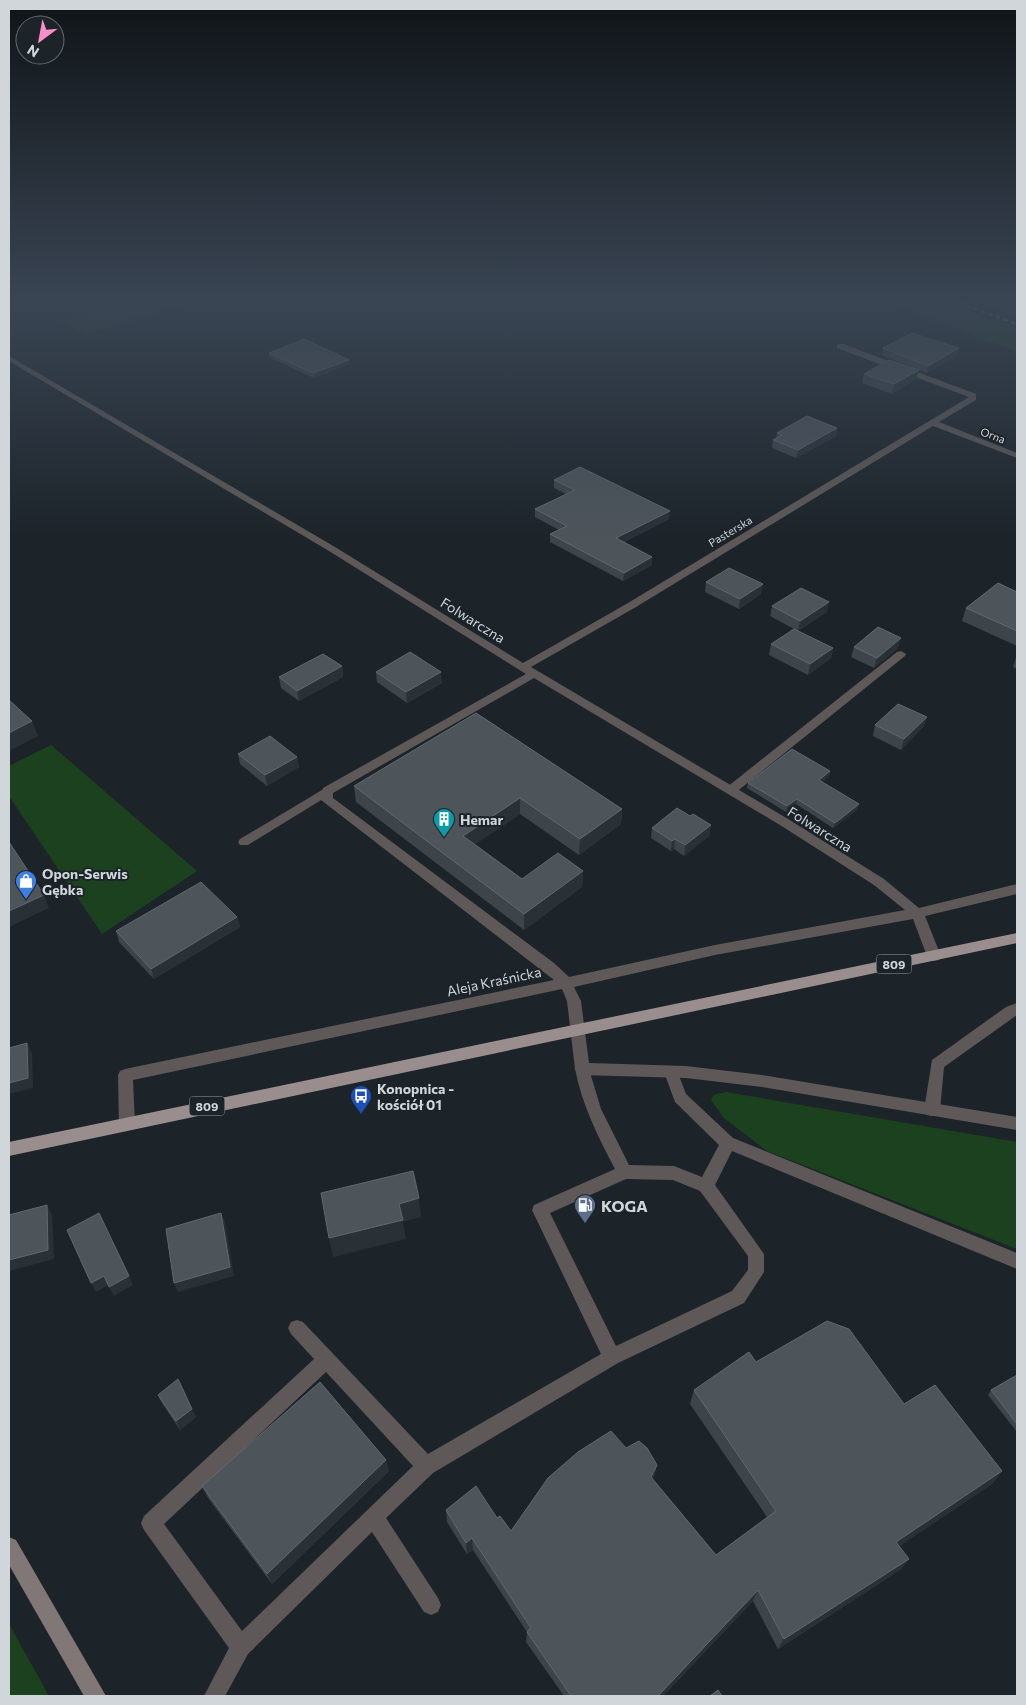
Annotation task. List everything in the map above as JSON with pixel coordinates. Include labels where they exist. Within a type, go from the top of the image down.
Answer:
[{"type":"main road","name":"809","points":[[9,1149],[1017,938]]},
{"type":"street","name":"Folwarczna","points":[[45,380],[332,549],[529,671],[731,790],[879,882],[917,913]]},
{"type":"street","name":"Pasterska","points":[[244,842],[529,671],[624,610],[974,398],[929,380]]},
{"type":"street","name":"Orna","points":[[933,423],[1017,456]]},
{"type":"street","points":[[731,790],[901,654]]},
{"type":"street","points":[[327,791],[327,800],[549,967],[566,983],[574,1001],[585,1088],[594,1114],[625,1172]]},
{"type":"street","name":"Aleja Kraśnicka","points":[[127,1124],[125,1075],[715,950],[917,913],[1017,889]]},
{"type":"street","points":[[917,913],[934,956]]},
{"type":"street","points":[[932,1110],[937,1064],[1011,1011],[1017,1009]]},
{"type":"street","points":[[582,1069],[671,1072],[762,1081],[1017,1124]]},
{"type":"street","points":[[671,1072],[680,1098],[728,1143],[1017,1261]]},
{"type":"street","points":[[706,1186],[728,1143]]},
{"type":"street","points":[[214,1696],[242,1647],[426,1466],[612,1357],[738,1297],[756,1272],[756,1254],[706,1186],[674,1172],[625,1172],[540,1210],[612,1357]]},
{"type":"street","points":[[297,1328],[426,1466]]},
{"type":"street","points":[[242,1647],[151,1523],[326,1360]]},
{"type":"street","points":[[374,1517],[432,1605]]},
{"type":"street","points":[[9,1547],[96,1696]]},
{"type":"green space","points":[[51,745],[197,871],[102,934],[9,796],[9,766]]},
{"type":"green space","points":[[726,1092],[1017,1142],[1017,1249],[767,1151],[724,1118],[711,1100],[713,1095]]},
{"type":"green space","points":[[9,1624],[49,1696],[9,1696]]},
{"type":"building","points":[[881,380],[902,380],[894,384]]},
{"type":"building","points":[[807,416],[837,428],[798,450],[773,440],[782,435],[777,433]]},
{"type":"building","points":[[580,467],[670,511],[616,538],[652,557],[624,573],[550,534],[567,526],[535,509],[575,490],[554,480]]},
{"type":"building","points":[[729,568],[763,584],[740,599],[706,582]]},
{"type":"building","points":[[998,583],[1017,592],[1017,631],[966,608]]},
{"type":"building","points":[[801,588],[829,602],[800,621],[772,606]]},
{"type":"building","points":[[878,627],[901,638],[877,658],[854,647]]},
{"type":"building","points":[[794,629],[833,648],[810,664],[771,644]]},
{"type":"building","points":[[410,652],[441,672],[406,692],[376,672]]},
{"type":"building","points":[[323,654],[342,666],[297,691],[279,677]]},
{"type":"building","points":[[9,700],[32,721],[9,733]]},
{"type":"building","points":[[898,704],[927,717],[904,739],[875,725]]},
{"type":"building","name":"Hemar","points":[[476,713],[622,809],[580,839],[520,798],[463,836],[522,879],[558,853],[583,871],[524,914],[354,786]]},
{"type":"building","points":[[270,736],[297,757],[265,775],[238,754]]},
{"type":"building","points":[[792,749],[830,771],[819,780],[859,804],[835,823],[797,799],[787,806],[748,783]]},
{"type":"building","points":[[677,808],[690,816],[693,814],[711,825],[685,845],[675,839],[672,841],[652,828]]},
{"type":"building","points":[[9,842],[44,895],[9,911]]},
{"type":"building","points":[[201,882],[237,917],[151,969],[116,931]]},
{"type":"building","points":[[27,1043],[28,1078],[9,1083],[9,1048]]},
{"type":"building","points":[[413,1171],[419,1198],[399,1204],[403,1220],[329,1238],[321,1193]]},
{"type":"building","points":[[47,1205],[48,1250],[9,1260],[9,1215]]},
{"type":"building","points":[[99,1213],[129,1276],[109,1287],[104,1276],[91,1283],[67,1230]]},
{"type":"building","points":[[221,1213],[230,1267],[174,1283],[166,1229]]},
{"type":"building","points":[[827,1321],[849,1329],[904,1404],[935,1385],[1002,1471],[896,1542],[909,1559],[784,1639],[758,1590],[658,1696],[571,1696],[527,1632],[531,1628],[472,1538],[466,1543],[446,1510],[476,1486],[497,1518],[500,1516],[511,1531],[548,1478],[578,1452],[611,1431],[626,1448],[639,1441],[647,1448],[657,1465],[651,1477],[716,1555],[776,1511],[694,1390],[749,1352],[756,1362]]},
{"type":"building","points":[[1017,1375],[1017,1424],[991,1390]]},
{"type":"building","points":[[178,1379],[192,1409],[176,1421],[158,1395]]},
{"type":"building","points":[[320,1382],[386,1460],[267,1574],[202,1486]]},
{"type":"building","points":[[718,1690],[722,1696],[710,1696]]},
{"type":"place","name":"Hemar","points":[[444,838]]},
{"type":"place","name":"Opon-Serwis Gębka","points":[[26,900]]},
{"type":"place","name":"Konopnica - kościół 01","points":[[361,1115]]},
{"type":"place","name":"KOGA","points":[[585,1224]]}]
